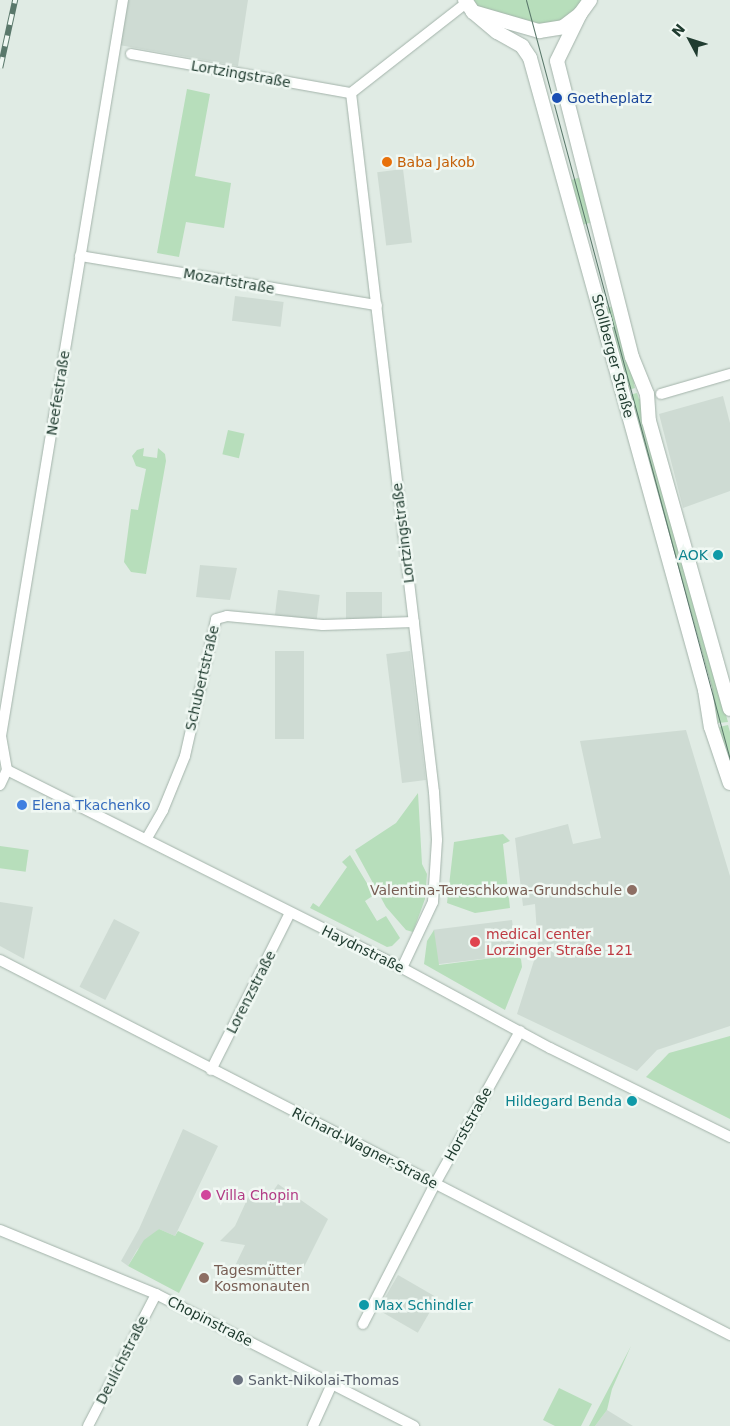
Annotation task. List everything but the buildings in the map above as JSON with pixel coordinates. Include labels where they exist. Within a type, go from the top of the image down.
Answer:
[{"type":"main road","points":[[468,5],[539,32],[563,27],[580,14],[590,0]]},
{"type":"main road","name":"Stollberger Straße","points":[[468,5],[497,32],[522,46],[530,58],[616,362],[623,405],[633,429],[705,690],[711,727],[730,783]]},
{"type":"main road","name":"Stollberger Straße","points":[[580,14],[557,61],[632,357],[647,394],[649,421],[730,709]]},
{"type":"street","name":"Neefestraße","points":[[7,770],[1,736],[123,0]]},
{"type":"street","points":[[351,93],[468,5]]},
{"type":"street","name":"Lortzingstraße","points":[[131,54],[351,93],[434,792],[436,882],[428,919],[402,968]]},
{"type":"street","name":"Mozartstraße","points":[[80,256],[377,305]]},
{"type":"street","points":[[661,394],[730,374]]},
{"type":"street","name":"Schubertstraße","points":[[147,838],[185,756],[216,619],[226,616],[323,625],[414,622]]},
{"type":"street","points":[[0,785],[7,770]]},
{"type":"street","name":"Haydnstraße","points":[[7,770],[147,838],[290,913],[402,968],[730,1141]]},
{"type":"street","name":"Lorenzstraße","points":[[211,1070],[290,913]]},
{"type":"street","name":"Richard-Wagner-Straße","points":[[0,960],[730,1335]]},
{"type":"street","name":"Horststraße","points":[[363,1324],[434,1184],[520,1031]]},
{"type":"street","name":"Haydnstraße","points":[[718,1133],[730,1137]]},
{"type":"street","name":"Chopinstraße","points":[[0,1230],[156,1294],[414,1426]]},
{"type":"street","name":"Deulichstraße","points":[[88,1426],[156,1294]]},
{"type":"street","points":[[314,1426],[332,1384]]},
{"type":"shaded area","points":[[126,0],[248,0],[238,66],[119,45]]},
{"type":"shaded area","points":[[403,169],[412,242],[386,246],[377,172]]},
{"type":"shaded area","points":[[235,296],[284,302],[281,327],[232,321]]},
{"type":"shaded area","points":[[723,396],[730,423],[730,491],[683,508],[659,414]]},
{"type":"shaded area","points":[[200,565],[237,568],[230,600],[196,597]]},
{"type":"shaded area","points":[[278,590],[320,595],[316,622],[275,617]]},
{"type":"shaded area","points":[[346,592],[382,592],[382,621],[346,621]]},
{"type":"shaded area","points":[[275,651],[304,651],[304,739],[275,739]]},
{"type":"shaded area","points":[[410,651],[426,780],[402,783],[386,654]]},
{"type":"shaded area","name":"Valentina-Tereschkowa-Grundschule","points":[[686,730],[730,876],[730,1026],[657,1050],[637,1071],[517,1014],[538,948],[535,904],[523,906],[515,838],[568,824],[573,844],[601,838],[580,741]]},
{"type":"shaded area","points":[[0,902],[33,907],[24,959],[0,946]]},
{"type":"shaded area","points":[[114,919],[140,932],[105,1000],[79,987]]},
{"type":"shaded area","name":"medical center Lorzinger Straße 121","points":[[512,920],[516,955],[438,964],[434,930]]},
{"type":"shaded area","points":[[183,1129],[218,1146],[175,1236],[159,1229],[137,1250],[128,1266],[121,1261],[139,1229]]},
{"type":"shaded area","points":[[278,1184],[328,1219],[300,1275],[285,1270],[277,1278],[258,1283],[233,1270],[245,1245],[220,1241],[235,1226],[251,1191],[267,1200]]},
{"type":"shaded area","points":[[398,1275],[438,1298],[418,1333],[378,1310]]},
{"type":"shaded area","points":[[607,1410],[633,1426],[595,1426]]},
{"type":"green space","points":[[465,0],[590,0],[563,27],[515,26]]},
{"type":"green space","points":[[187,89],[210,94],[195,176],[231,183],[224,228],[186,222],[179,257],[157,253]]},
{"type":"green space","points":[[584,176],[593,222],[582,225],[568,181]]},
{"type":"green space","points":[[616,305],[638,382],[634,384],[635,388],[628,390],[604,309]]},
{"type":"green space","points":[[637,393],[639,399],[644,398],[729,714],[726,715],[728,722],[718,723],[717,718],[713,719],[629,395]]},
{"type":"green space","points":[[228,430],[245,434],[239,458],[222,454]]},
{"type":"green space","points":[[144,448],[143,456],[157,458],[158,448],[165,454],[166,461],[146,574],[131,572],[124,562],[131,509],[138,510],[146,469],[136,466],[132,456],[137,450]]},
{"type":"green space","points":[[728,725],[730,732],[730,771],[719,727]]},
{"type":"green space","points":[[418,793],[422,864],[427,874],[425,899],[413,932],[406,930],[386,907],[355,850],[396,823]]},
{"type":"green space","points":[[503,834],[510,841],[503,844],[510,908],[475,913],[447,903],[454,842]]},
{"type":"green space","points":[[0,846],[29,850],[26,872],[0,868]]},
{"type":"green space","points":[[350,855],[374,895],[365,901],[377,921],[386,916],[400,938],[392,946],[387,947],[310,908],[313,903],[319,907],[347,867],[342,862]]},
{"type":"green space","points":[[434,930],[439,965],[516,955],[521,959],[522,967],[505,1010],[424,964],[427,941]]},
{"type":"green space","points":[[730,1036],[730,1119],[646,1077],[669,1053]]},
{"type":"green space","points":[[159,1229],[175,1236],[178,1231],[204,1243],[179,1293],[128,1266],[144,1240]]},
{"type":"green space","points":[[631,1346],[612,1389],[607,1410],[595,1426],[589,1426]]},
{"type":"green space","points":[[559,1388],[592,1404],[581,1426],[555,1426],[543,1420]]},
{"type":"tram line","points":[[526,0],[730,760]]},
{"type":"railway","points":[[0,68],[15,0]]},
{"type":"place","name":"Goetheplatz","points":[[557,98]]},
{"type":"place","name":"Baba Jakob","points":[[387,162]]},
{"type":"place","name":"AOK","points":[[718,555]]},
{"type":"place","name":"Elena Tkachenko","points":[[22,805]]},
{"type":"place","name":"Valentina-Tereschkowa-Grundschule","points":[[632,890]]},
{"type":"place","name":"medical center Lorzinger Straße 121","points":[[475,942]]},
{"type":"place","name":"Hildegard Benda","points":[[632,1101]]},
{"type":"place","name":"Villa Chopin","points":[[206,1195]]},
{"type":"place","name":"Tagesmütter Kosmonauten","points":[[204,1278]]},
{"type":"place","name":"Max Schindler","points":[[364,1305]]},
{"type":"place","name":"Sankt-Nikolai-Thomas","points":[[238,1380]]}]
